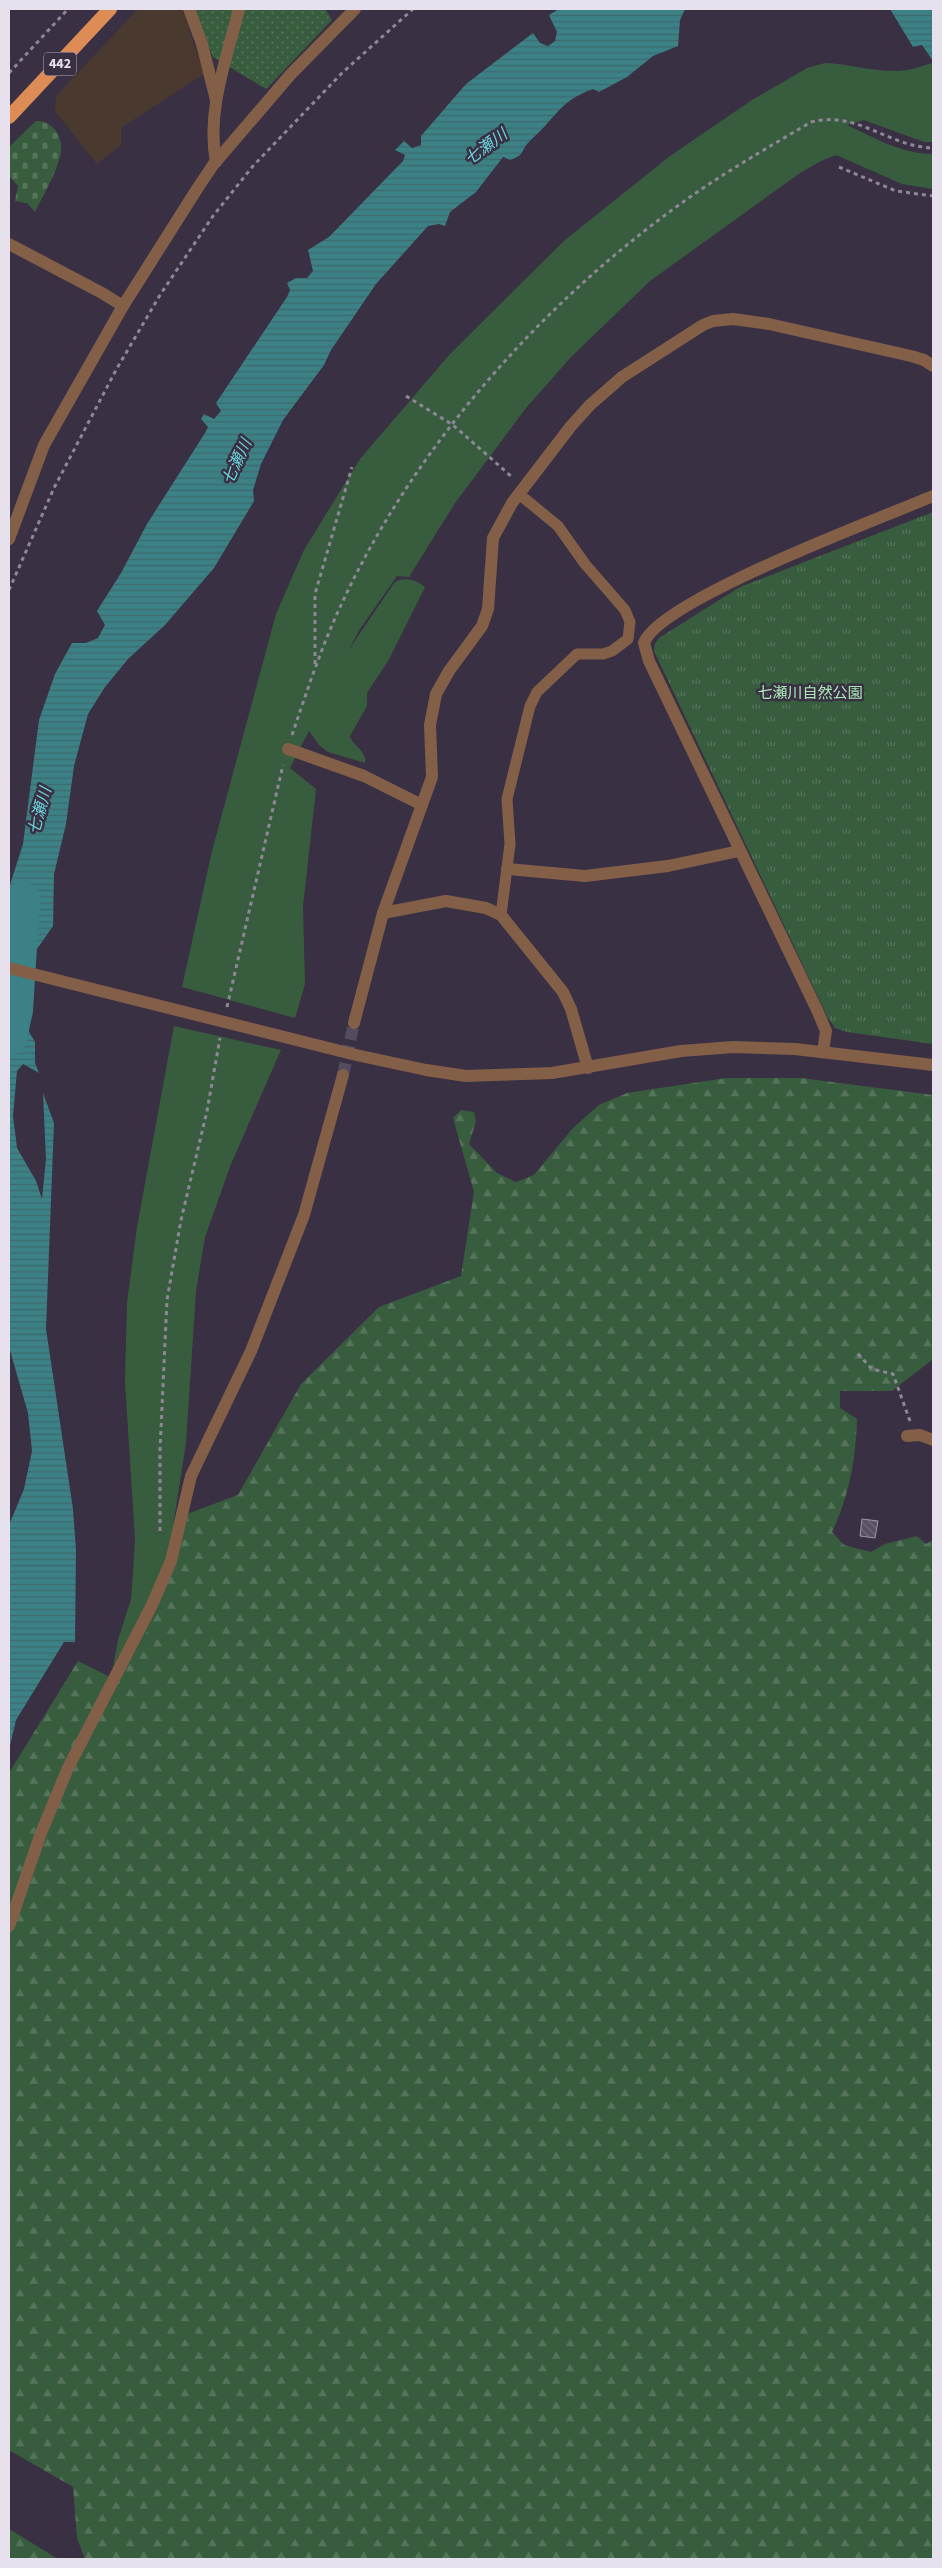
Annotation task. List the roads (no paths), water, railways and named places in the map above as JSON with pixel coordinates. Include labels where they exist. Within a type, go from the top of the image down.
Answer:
[{"type":"highway","name":"442","points":[[9,117],[110,9]]},
{"type":"street","points":[[189,9],[202,44],[216,103]]},
{"type":"street","points":[[216,162],[213,140],[216,103],[239,9]]},
{"type":"street","points":[[9,539],[44,445],[123,306],[216,162],[290,74],[355,9]]},
{"type":"street","points":[[9,244],[123,306]]},
{"type":"street","points":[[354,1023],[382,913],[433,772],[430,732],[436,694],[444,679],[486,618],[490,598],[490,554],[493,538],[505,513],[571,426],[611,386],[703,325],[713,321],[733,319],[769,324],[911,356],[932,364]]},
{"type":"street","points":[[824,1052],[826,1031],[818,1012],[649,661],[644,643],[649,634],[662,622],[718,588],[787,556],[933,496]]},
{"type":"street","points":[[288,749],[364,776],[422,805]]},
{"type":"street","points":[[507,869],[585,876],[668,866],[739,851]]},
{"type":"street","points":[[382,913],[446,901],[486,908],[501,915],[563,992],[571,1009],[588,1068]]},
{"type":"street","points":[[9,968],[356,1055],[444,1073],[511,1076],[588,1068],[704,1048],[763,1047],[933,1065]]},
{"type":"street","points":[[9,1926],[40,1833],[68,1768],[152,1605],[171,1561],[191,1476],[250,1351],[304,1215],[343,1074]]},
{"type":"street","points":[[911,1436],[933,1440]]},
{"type":"lane","points":[[501,915],[510,837],[507,799],[532,698],[577,654],[603,654],[612,651],[628,639],[630,622],[625,610],[585,564],[558,526],[522,491]]},
{"type":"lane","points":[[628,639],[644,643]]},
{"type":"water","points":[[559,9],[685,9],[680,20],[678,46],[653,56],[627,77],[599,92],[593,89],[577,96],[566,104],[530,141],[520,155],[510,160],[503,157],[476,192],[450,212],[445,226],[439,224],[428,226],[376,284],[331,350],[324,365],[283,420],[261,464],[253,490],[254,501],[214,568],[165,625],[128,659],[105,687],[88,714],[74,766],[66,824],[54,874],[53,926],[35,952],[9,946],[9,888],[23,844],[39,720],[55,674],[72,643],[86,643],[98,638],[105,625],[97,611],[121,573],[147,524],[205,433],[208,427],[201,419],[204,414],[214,419],[221,411],[216,403],[287,297],[290,290],[287,283],[296,278],[307,278],[313,271],[308,250],[329,237],[403,161],[405,155],[395,150],[404,141],[412,148],[421,145],[421,136],[466,84],[533,33],[540,43],[548,46],[555,41],[557,32],[549,15]]},
{"type":"water","points":[[890,9],[933,9],[933,61],[922,45],[913,47]]},
{"type":"water","points":[[9,984],[22,987],[23,1008],[28,1030],[35,1042],[35,1063],[39,1073],[23,1064],[17,1071],[13,1116],[17,1148],[36,1181],[42,1199],[46,1159],[43,1093],[54,1123],[46,1329],[73,1509],[76,1550],[75,1642],[64,1642],[16,1720],[9,1750],[9,1525],[24,1489],[32,1451],[28,1413],[9,1347]]},
{"type":"waterway","name":"七瀬川","points":[[9,1037],[15,1010],[22,900]]},
{"type":"tunnel","points":[[343,1075],[354,1023]]},
{"type":"park label","name":"七瀬川自然公園","points":[[810,693]]}]
